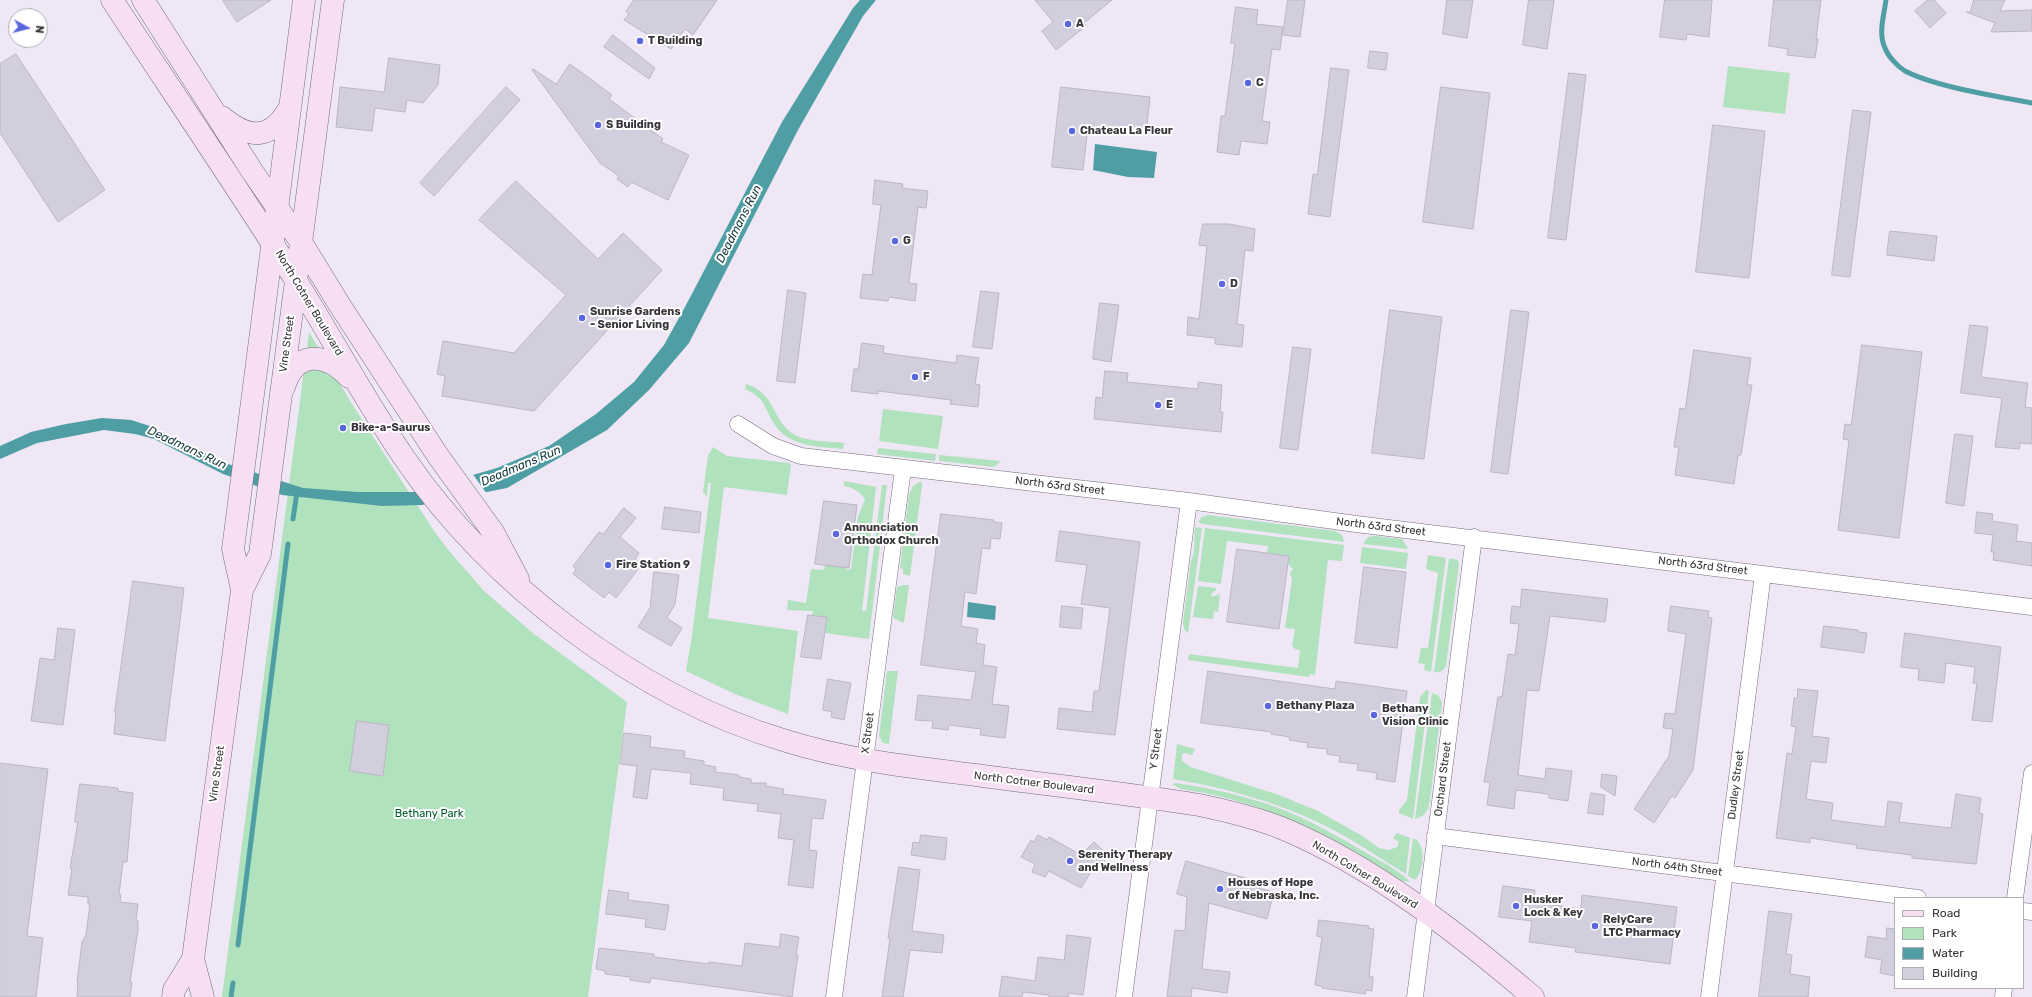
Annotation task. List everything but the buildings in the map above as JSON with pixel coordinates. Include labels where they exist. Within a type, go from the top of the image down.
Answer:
[{"type":"main road","name":"North Cotner Boulevard","points":[[112,0],[272,243],[406,462],[457,526],[497,567],[578,634],[620,664],[682,700],[760,733],[816,750],[865,760],[1150,797],[1228,811],[1284,830],[1350,864],[1426,913],[1533,997]]},
{"type":"main road","name":"North Cotner Boulevard","points":[[143,0],[212,108],[301,242],[339,304],[438,456],[493,532],[524,590]]},
{"type":"main road","name":"Vine Street","points":[[242,590],[233,549],[304,0]]},
{"type":"main road","name":"Vine Street","points":[[203,997],[193,959],[242,590],[260,554],[333,0]]},
{"type":"main road","points":[[212,108],[238,129],[259,134],[268,132],[280,123],[290,107]]},
{"type":"main road","points":[[280,397],[291,372],[301,362],[313,358],[328,360],[335,363],[359,387]]},
{"type":"main road","name":"Vine Street","points":[[173,997],[174,990],[193,959]]},
{"type":"street","name":"North 63rd Street","points":[[738,424],[773,446],[801,456],[1188,501],[2032,607]]},
{"type":"street","name":"X Street","points":[[834,997],[903,469]]},
{"type":"street","name":"Y Street","points":[[1124,997],[1188,501]]},
{"type":"street","name":"Orchard Street","points":[[1415,997],[1474,538]]},
{"type":"street","name":"Dudley Street","points":[[1709,997],[1763,574]]},
{"type":"street","points":[[2015,897],[2032,773]]},
{"type":"street","name":"North 64th Street","points":[[1436,836],[1910,897]]},
{"type":"green space","points":[[1728,66],[1790,73],[1785,114],[1723,107]]},
{"type":"green space","name":"Bethany Park","points":[[309,332],[352,404],[434,531],[450,552],[484,591],[534,634],[627,702],[588,997],[222,997]]},
{"type":"green space","points":[[746,384],[764,395],[783,424],[797,436],[820,441],[844,443],[843,449],[807,445],[791,439],[783,434],[773,422],[762,401],[745,389]]},
{"type":"green space","points":[[883,409],[943,416],[938,449],[879,441]]},
{"type":"green space","points":[[713,447],[727,456],[789,463],[791,465],[787,495],[724,487],[708,618],[798,631],[788,714],[735,694],[686,671],[692,636],[711,483],[708,483],[707,497],[703,492],[708,456]]},
{"type":"green space","points":[[878,448],[936,454],[935,461],[877,454]]},
{"type":"green space","points":[[939,455],[1001,461],[994,467],[939,461]]},
{"type":"green space","points":[[844,481],[876,487],[862,611],[866,611],[882,485],[887,485],[869,639],[825,633],[827,617],[812,615],[813,611],[787,610],[788,600],[806,603],[811,569],[824,570],[825,565],[844,567],[848,570],[851,569],[858,517],[865,499],[856,490],[844,486]]},
{"type":"green space","points":[[921,481],[922,485],[910,576],[903,574],[903,569],[900,568],[909,495],[913,486]]},
{"type":"green space","points":[[1208,515],[1335,531],[1342,535],[1344,542],[1203,524],[1198,522],[1202,517]]},
{"type":"green space","points":[[1195,527],[1202,528],[1188,633],[1184,629],[1183,623],[1191,561],[1194,552]]},
{"type":"green space","points":[[1205,528],[1344,545],[1342,561],[1328,560],[1315,675],[1310,674],[1309,677],[1188,660],[1189,654],[1298,668],[1300,650],[1295,649],[1292,646],[1295,629],[1285,628],[1292,580],[1290,573],[1293,569],[1288,564],[1289,556],[1267,553],[1268,546],[1227,541],[1221,584],[1198,581]]},
{"type":"green space","points":[[1375,536],[1402,539],[1408,549],[1363,544],[1368,537]]},
{"type":"green space","points":[[1362,547],[1408,553],[1406,569],[1360,563]]},
{"type":"green space","points":[[1428,555],[1446,558],[1431,672],[1424,670],[1425,664],[1418,663],[1421,648],[1428,648],[1438,573],[1426,569]]},
{"type":"green space","points":[[1449,558],[1458,560],[1459,564],[1446,666],[1441,671],[1434,672]]},
{"type":"green space","points":[[909,585],[904,623],[893,618],[897,587]]},
{"type":"green space","points":[[1198,586],[1216,588],[1216,590],[1211,594],[1212,597],[1220,594],[1218,612],[1214,611],[1213,619],[1193,617]]},
{"type":"green space","points":[[887,671],[898,671],[889,744],[883,743],[879,736]]},
{"type":"green space","points":[[1426,690],[1429,691],[1413,819],[1399,813],[1399,810],[1407,800],[1420,697]]},
{"type":"green space","points":[[1432,693],[1438,695],[1442,702],[1430,801],[1426,813],[1415,819]]},
{"type":"green space","points":[[1177,744],[1195,749],[1192,755],[1185,753],[1182,754],[1182,761],[1191,767],[1279,795],[1318,811],[1364,837],[1379,848],[1389,850],[1397,847],[1399,842],[1393,838],[1397,833],[1410,838],[1406,874],[1341,834],[1280,806],[1238,793],[1173,779]]},
{"type":"green space","points":[[1175,783],[1202,787],[1242,796],[1293,814],[1326,830],[1386,864],[1410,882],[1402,881],[1349,849],[1297,823],[1242,803],[1213,795],[1181,789],[1172,784]]},
{"type":"green space","points":[[1413,838],[1420,846],[1423,858],[1420,871],[1415,880],[1408,876]]},
{"type":"water","name":"Deadmans Run","points":[[860,0],[876,0],[863,16],[798,130],[689,343],[649,390],[607,430],[507,488],[422,505],[382,506],[282,495],[223,474],[154,439],[135,434],[104,430],[37,443],[0,459],[0,446],[31,432],[102,418],[131,420],[153,427],[222,462],[303,488],[357,492],[414,492],[497,468],[549,446],[596,414],[634,382],[664,345],[782,122],[853,8]]},
{"type":"water","points":[[1095,144],[1157,152],[1154,178],[1128,177],[1093,170]]},
{"type":"water","points":[[968,602],[996,606],[995,620],[967,617]]},
{"type":"pier","points":[[472,473],[487,494],[428,506],[417,490]]},
{"type":"waterway","points":[[1886,0],[1882,24],[1883,43],[1886,51],[1902,69],[1933,82],[2032,103]]},
{"type":"waterway","points":[[293,519],[297,492]]},
{"type":"waterway","points":[[238,945],[288,544]]},
{"type":"waterway","points":[[231,997],[233,983]]},
{"type":"place","name":"A","points":[[1068,24]]},
{"type":"place","name":"T Building","points":[[640,41]]},
{"type":"place","name":"C","points":[[1248,83]]},
{"type":"place","name":"S Building","points":[[598,125]]},
{"type":"place","name":"Chateau La Fleur","points":[[1072,131]]},
{"type":"place","name":"G","points":[[895,241]]},
{"type":"place","name":"D","points":[[1222,284]]},
{"type":"place","name":"Sunrise Gardens - Senior Living","points":[[582,318]]},
{"type":"place","name":"F","points":[[915,377]]},
{"type":"place","name":"E","points":[[1158,405]]},
{"type":"place","name":"Bike-a-Saurus","points":[[343,428]]},
{"type":"place","name":"Annunciation Orthodox Church","points":[[836,534]]},
{"type":"place","name":"Fire Station 9","points":[[608,565]]},
{"type":"place","name":"Bethany Plaza","points":[[1268,706]]},
{"type":"place","name":"Bethany Vision Clinic","points":[[1374,715]]},
{"type":"place","name":"Serenity Therapy and Wellness","points":[[1070,861]]},
{"type":"place","name":"Houses of Hope of Nebraska, Inc.","points":[[1220,889]]},
{"type":"place","name":"Husker Lock & Key","points":[[1516,906]]},
{"type":"place","name":"RelyCare LTC Pharmacy","points":[[1595,926]]}]
